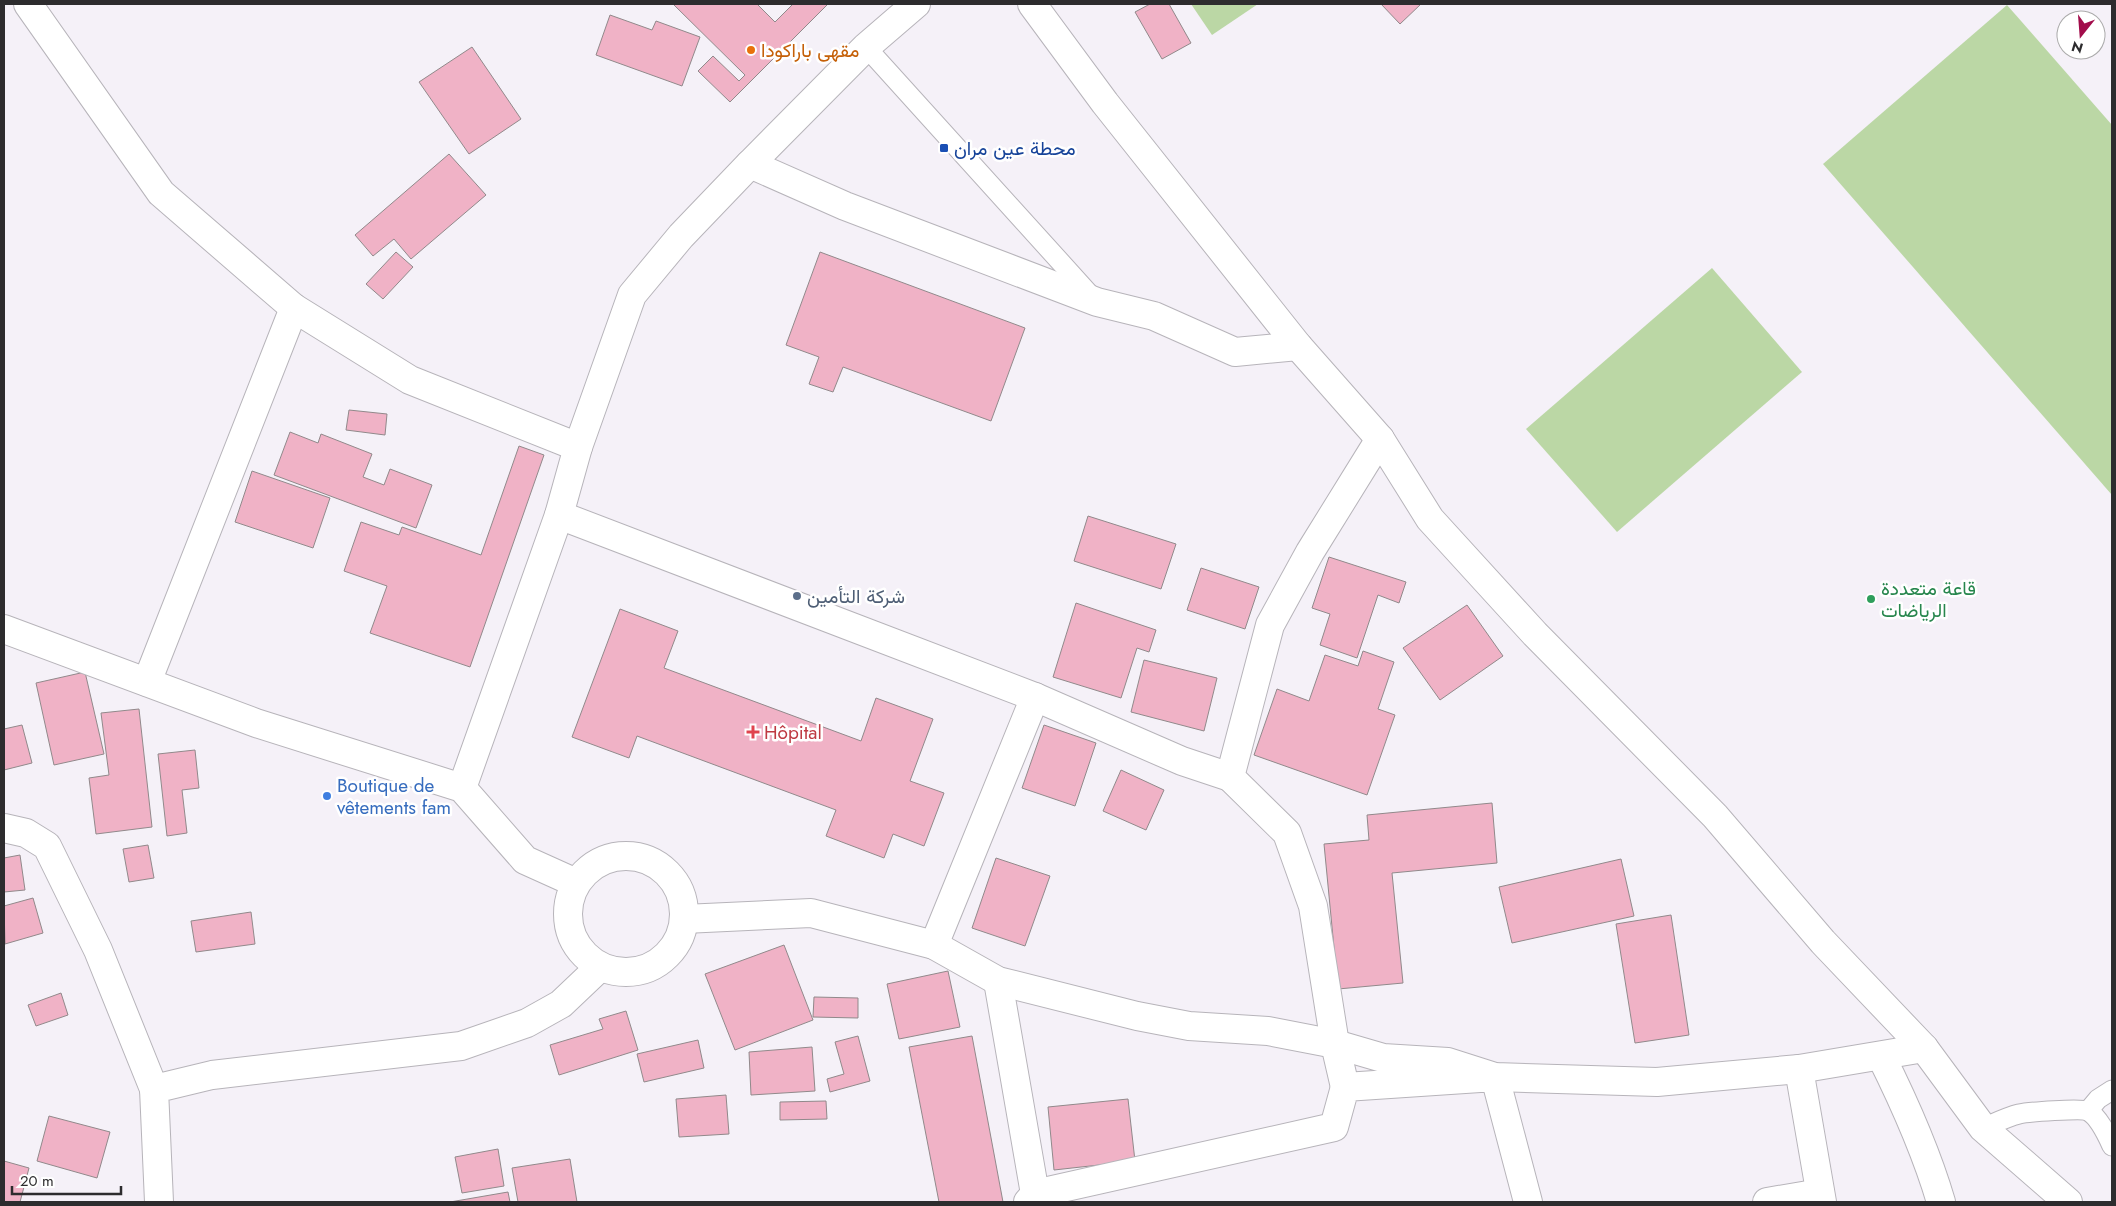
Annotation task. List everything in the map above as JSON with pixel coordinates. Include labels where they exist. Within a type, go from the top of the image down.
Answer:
[{"type":"street","points":[[28,4],[161,193],[294,308],[410,380],[578,448]]},
{"type":"street","points":[[462,788],[559,515],[578,448],[632,295],[681,236],[750,164],[866,47],[916,4]]},
{"type":"street","points":[[1032,4],[1105,103],[1298,346],[1380,439],[1430,519],[1535,634],[1715,816],[1823,942],[1924,1048],[1983,1128],[2068,1202]]},
{"type":"street","points":[[750,164],[845,206],[1097,302],[1154,316],[1235,352],[1298,346]]},
{"type":"street","points":[[147,682],[294,308]]},
{"type":"street","points":[[1230,777],[1270,625],[1310,552],[1380,439]]},
{"type":"street","points":[[559,515],[1035,698],[1182,762],[1230,777],[1287,833],[1313,906],[1335,1044],[1345,1086],[1334,1127],[1032,1198],[998,981]]},
{"type":"street","points":[[4,629],[256,723],[462,788],[525,860],[576,883]]},
{"type":"street","points":[[934,945],[1035,698]]},
{"type":"street","points":[[4,828],[26,833],[47,846],[98,950],[154,1089],[160,1202]]},
{"type":"street","points":[[626,856],[646,860],[663,868],[675,883],[683,900],[684,919],[680,937],[670,953],[655,965],[637,972],[618,972],[600,967],[585,956],[573,940],[567,921],[568,901],[576,883],[589,868],[607,858],[626,856]]},
{"type":"street","points":[[684,919],[810,913],[934,945],[998,981],[1137,1016],[1189,1026],[1268,1031],[1335,1044],[1383,1058],[1448,1062],[1495,1077]]},
{"type":"street","points":[[154,1089],[212,1075],[461,1046],[527,1023],[561,1004],[600,967]]},
{"type":"street","points":[[1345,1086],[1495,1077],[1657,1082],[1799,1069],[1924,1048]]},
{"type":"street","points":[[1881,1056],[1909,1112],[1926,1154],[1941,1202]]},
{"type":"street","points":[[1767,1202],[1821,1198],[1799,1069]]},
{"type":"street","points":[[1495,1077],[1528,1202]]},
{"type":"lane","points":[[866,47],[1097,302]]},
{"type":"lane","points":[[2088,1112],[2098,1099],[2112,1090]]},
{"type":"lane","points":[[1983,1128],[2020,1114],[2068,1109],[2088,1112],[2100,1123],[2112,1146]]},
{"type":"green space","points":[[1191,4],[1258,4],[1212,35]]},
{"type":"green space","points":[[2007,5],[2112,125],[2112,495],[1823,164]]},
{"type":"green space","points":[[1712,268],[1802,372],[1617,532],[1526,429]]},
{"type":"building","name":"مقهى باراكودا","points":[[673,4],[757,4],[775,22],[793,4],[828,4],[730,102],[698,71],[713,56],[739,81],[745,75]]},
{"type":"building","points":[[1150,4],[1169,4],[1191,43],[1162,59],[1135,12]]},
{"type":"building","points":[[1381,4],[1421,4],[1400,24]]},
{"type":"building","points":[[610,15],[652,30],[656,21],[700,37],[682,86],[596,55]]},
{"type":"building","points":[[472,47],[521,119],[469,154],[419,82]]},
{"type":"building","points":[[449,154],[486,195],[411,259],[394,239],[373,256],[355,235]]},
{"type":"building","points":[[396,252],[413,267],[383,299],[366,284]]},
{"type":"building","points":[[820,252],[1025,328],[991,421],[843,367],[833,392],[809,384],[819,357],[786,345]]},
{"type":"building","points":[[349,410],[387,414],[385,435],[346,430]]},
{"type":"building","points":[[290,432],[318,443],[321,434],[372,454],[363,477],[384,485],[390,469],[432,485],[416,528],[274,475]]},
{"type":"building","points":[[519,446],[544,455],[470,667],[370,633],[387,586],[344,571],[361,522],[399,535],[402,527],[481,555]]},
{"type":"building","points":[[252,471],[330,498],[313,548],[235,522]]},
{"type":"building","points":[[1088,516],[1176,544],[1161,589],[1074,561]]},
{"type":"building","points":[[1329,557],[1406,582],[1399,603],[1378,595],[1357,658],[1320,645],[1330,614],[1312,608]]},
{"type":"building","points":[[1201,568],[1259,587],[1245,629],[1187,610]]},
{"type":"building","points":[[1076,603],[1156,630],[1149,652],[1137,648],[1121,698],[1053,677]]},
{"type":"building","points":[[1467,605],[1503,656],[1440,700],[1403,648]]},
{"type":"building","points":[[620,609],[678,631],[664,668],[861,741],[876,698],[933,719],[910,781],[944,793],[924,846],[893,834],[884,858],[826,836],[836,810],[637,736],[629,758],[572,737]]},
{"type":"building","points":[[1363,651],[1394,662],[1378,709],[1395,715],[1367,795],[1254,755],[1277,689],[1309,701],[1325,655],[1358,666]]},
{"type":"building","points":[[1144,660],[1217,678],[1204,731],[1131,712]]},
{"type":"building","points":[[85,672],[104,754],[54,765],[36,683]]},
{"type":"building","points":[[139,709],[152,827],[96,834],[89,778],[109,775],[101,713]]},
{"type":"building","points":[[22,725],[32,763],[4,770],[4,729]]},
{"type":"building","points":[[1044,725],[1096,743],[1075,806],[1022,788]]},
{"type":"building","points":[[195,750],[199,788],[182,790],[187,833],[167,836],[158,754]]},
{"type":"building","points":[[1121,770],[1164,790],[1146,830],[1103,811]]},
{"type":"building","points":[[1492,803],[1497,863],[1392,873],[1403,983],[1338,989],[1324,844],[1369,840],[1367,815]]},
{"type":"building","points":[[148,845],[154,878],[129,882],[123,849]]},
{"type":"building","points":[[20,855],[25,890],[4,892],[4,858]]},
{"type":"building","points":[[996,858],[1050,876],[1025,946],[972,928]]},
{"type":"building","points":[[1621,859],[1634,916],[1512,943],[1499,887]]},
{"type":"building","points":[[33,898],[43,933],[5,944],[4,906]]},
{"type":"building","points":[[251,912],[255,944],[196,952],[191,921]]},
{"type":"building","points":[[1671,915],[1689,1035],[1635,1043],[1616,924]]},
{"type":"building","points":[[784,945],[813,1020],[735,1050],[705,974]]},
{"type":"building","points":[[948,971],[960,1027],[899,1039],[887,984]]},
{"type":"building","points":[[61,993],[68,1015],[36,1026],[28,1005]]},
{"type":"building","points":[[814,997],[858,998],[858,1018],[813,1017]]},
{"type":"building","points":[[626,1011],[638,1050],[559,1075],[550,1045],[603,1029],[599,1019]]},
{"type":"building","points":[[858,1036],[870,1081],[830,1092],[827,1079],[844,1074],[835,1042]]},
{"type":"building","points":[[972,1036],[1003,1202],[939,1202],[909,1047]]},
{"type":"building","points":[[698,1040],[704,1068],[644,1082],[637,1054]]},
{"type":"building","points":[[812,1047],[815,1091],[751,1095],[749,1052]]},
{"type":"building","points":[[726,1095],[729,1134],[679,1137],[676,1099]]},
{"type":"building","points":[[1128,1099],[1135,1161],[1054,1170],[1048,1107]]},
{"type":"building","points":[[826,1101],[827,1119],[780,1120],[780,1102]]},
{"type":"building","points":[[49,1116],[110,1132],[97,1178],[37,1161]]},
{"type":"building","points":[[498,1149],[504,1186],[462,1193],[455,1157]]},
{"type":"building","points":[[570,1159],[577,1202],[518,1202],[512,1168]]},
{"type":"building","points":[[4,1161],[29,1168],[20,1202],[4,1202]]},
{"type":"building","points":[[508,1192],[510,1202],[450,1202]]},
{"type":"place","name":"مقهى باراكودا","points":[[751,50]]},
{"type":"place","name":"محطة عين مران","points":[[944,148]]},
{"type":"place","name":"شركة التأمين","points":[[797,596]]},
{"type":"place","name":"قاعة متعددة الرياضات","points":[[1871,599]]},
{"type":"place","name":"Hôpital","points":[[753,732]]},
{"type":"place","name":"Boutique de vêtements fam","points":[[327,796]]}]
